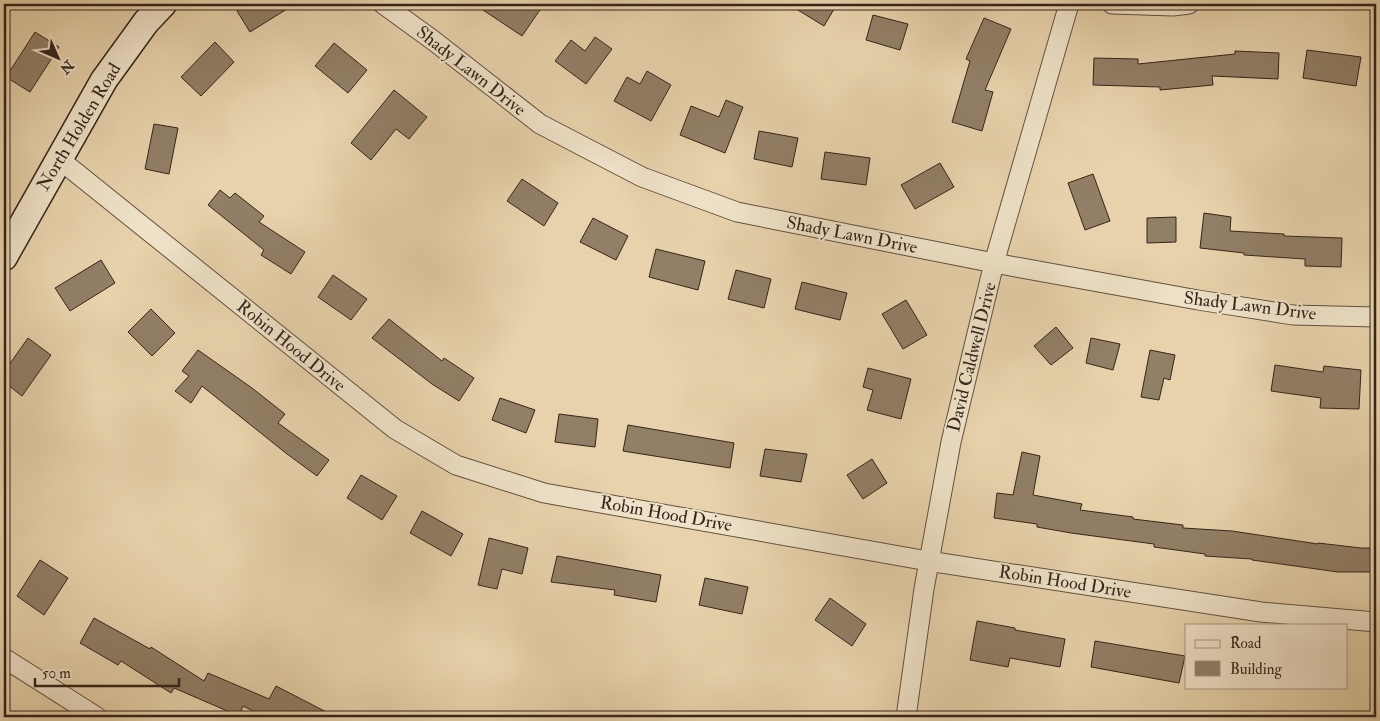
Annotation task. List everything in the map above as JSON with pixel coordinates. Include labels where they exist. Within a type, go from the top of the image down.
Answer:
[{"type":"main road","name":"North Holden Road","points":[[4,257],[104,80],[146,22],[163,4]]},
{"type":"street","name":"Shady Lawn Drive","points":[[383,4],[540,124],[642,177],[737,212],[994,263],[1198,300],[1293,315],[1376,318]]},
{"type":"street","name":"David Caldwell Drive","points":[[906,717],[928,561],[951,442],[994,263],[1069,4]]},
{"type":"street","points":[[1112,4],[1174,6],[1189,4]]},
{"type":"street","name":"Robin Hood Drive","points":[[59,158],[395,429],[456,465],[544,493],[928,561],[1261,612],[1376,622]]},
{"type":"street","points":[[4,658],[98,717]]},
{"type":"building","points":[[247,4],[295,4],[250,32],[237,11]]},
{"type":"building","points":[[474,4],[544,4],[522,36]]},
{"type":"building","points":[[788,4],[837,4],[824,26]]},
{"type":"building","points":[[873,15],[908,24],[900,50],[866,40]]},
{"type":"building","points":[[984,18],[1011,29],[985,90],[993,92],[982,131],[952,122],[970,61],[966,59]]},
{"type":"building","points":[[35,32],[59,47],[30,92],[6,77]]},
{"type":"building","points":[[595,37],[612,49],[586,84],[555,61],[571,40],[585,51]]},
{"type":"building","points":[[215,42],[234,62],[201,96],[181,77]]},
{"type":"building","points":[[334,43],[367,70],[348,93],[315,66]]},
{"type":"building","points":[[1307,50],[1361,57],[1356,86],[1303,78]]},
{"type":"building","points":[[1235,51],[1279,53],[1278,79],[1212,76],[1213,85],[1160,90],[1160,87],[1093,85],[1094,58],[1138,59],[1138,64],[1235,54]]},
{"type":"building","points":[[647,71],[671,85],[651,121],[614,101],[627,77],[640,84]]},
{"type":"building","points":[[394,90],[427,117],[409,139],[396,129],[371,160],[351,143]]},
{"type":"building","points":[[726,100],[743,107],[725,153],[680,135],[691,106],[719,117]]},
{"type":"building","points":[[154,124],[178,128],[169,174],[145,169]]},
{"type":"building","points":[[759,131],[798,138],[792,167],[754,159]]},
{"type":"building","points":[[825,152],[870,158],[866,185],[821,179]]},
{"type":"building","points":[[940,163],[954,187],[915,209],[901,185]]},
{"type":"building","points":[[1093,174],[1110,221],[1085,230],[1068,183]]},
{"type":"building","points":[[522,179],[558,203],[544,226],[507,201]]},
{"type":"building","points":[[220,190],[230,198],[235,193],[264,216],[259,222],[305,252],[291,274],[261,255],[264,250],[208,205]]},
{"type":"building","points":[[1204,213],[1231,217],[1230,231],[1284,234],[1284,236],[1342,238],[1341,267],[1305,266],[1305,259],[1244,255],[1244,253],[1200,248]]},
{"type":"building","points":[[1176,217],[1176,242],[1147,243],[1147,218]]},
{"type":"building","points":[[593,218],[628,236],[616,260],[580,242]]},
{"type":"building","points":[[656,249],[705,261],[698,290],[649,277]]},
{"type":"building","points":[[101,260],[115,283],[70,311],[55,288]]},
{"type":"building","points":[[736,270],[771,279],[764,308],[728,299]]},
{"type":"building","points":[[333,275],[367,299],[351,320],[318,297]]},
{"type":"building","points":[[802,282],[847,293],[840,320],[795,309]]},
{"type":"building","points":[[906,300],[927,335],[903,349],[882,314]]},
{"type":"building","points":[[151,309],[175,333],[152,356],[128,332]]},
{"type":"building","points":[[389,319],[442,361],[444,358],[474,378],[459,401],[432,384],[372,338]]},
{"type":"building","points":[[1056,327],[1073,348],[1051,365],[1034,346]]},
{"type":"building","points":[[28,338],[51,355],[22,396],[4,382],[4,372]]},
{"type":"building","points":[[1091,338],[1120,344],[1113,370],[1086,363]]},
{"type":"building","points":[[198,350],[285,414],[278,423],[329,460],[317,476],[202,386],[191,403],[175,391],[189,376],[182,371]]},
{"type":"building","points":[[1150,350],[1175,355],[1170,380],[1164,378],[1159,400],[1141,397]]},
{"type":"building","points":[[1275,365],[1323,372],[1324,366],[1361,370],[1359,409],[1320,408],[1321,398],[1271,391]]},
{"type":"building","points":[[868,368],[911,379],[901,419],[867,410],[873,390],[863,387]]},
{"type":"building","points":[[500,398],[535,410],[526,433],[492,420]]},
{"type":"building","points":[[559,414],[598,419],[595,447],[555,442]]},
{"type":"building","points":[[628,425],[734,443],[730,468],[623,451]]},
{"type":"building","points":[[765,449],[807,454],[801,482],[760,476]]},
{"type":"building","points":[[1022,452],[1040,456],[1033,495],[1082,504],[1080,510],[1183,525],[1183,528],[1232,531],[1318,544],[1376,548],[1376,572],[1338,572],[1252,559],[1205,556],[1205,554],[1154,547],[1154,544],[1071,533],[1037,527],[1037,524],[994,518],[997,493],[1013,495]]},
{"type":"building","points":[[872,459],[887,483],[863,499],[847,475]]},
{"type":"building","points":[[361,475],[397,496],[382,520],[347,498]]},
{"type":"building","points":[[422,511],[463,534],[451,556],[410,533]]},
{"type":"building","points":[[489,538],[528,548],[522,574],[502,569],[497,589],[478,585]]},
{"type":"building","points":[[557,556],[661,575],[656,602],[614,595],[615,590],[551,582]]},
{"type":"building","points":[[40,560],[68,578],[44,615],[17,596]]},
{"type":"building","points":[[705,578],[748,587],[742,614],[699,605]]},
{"type":"building","points":[[830,598],[866,624],[852,646],[815,620]]},
{"type":"building","points":[[94,618],[150,649],[151,647],[204,681],[208,673],[269,699],[276,686],[336,717],[265,717],[243,706],[239,716],[174,688],[171,693],[121,661],[118,665],[80,643]]},
{"type":"building","points":[[977,621],[1065,639],[1060,667],[1010,658],[1008,667],[970,660]]},
{"type":"building","points":[[1095,641],[1185,656],[1179,683],[1091,667]]}]
